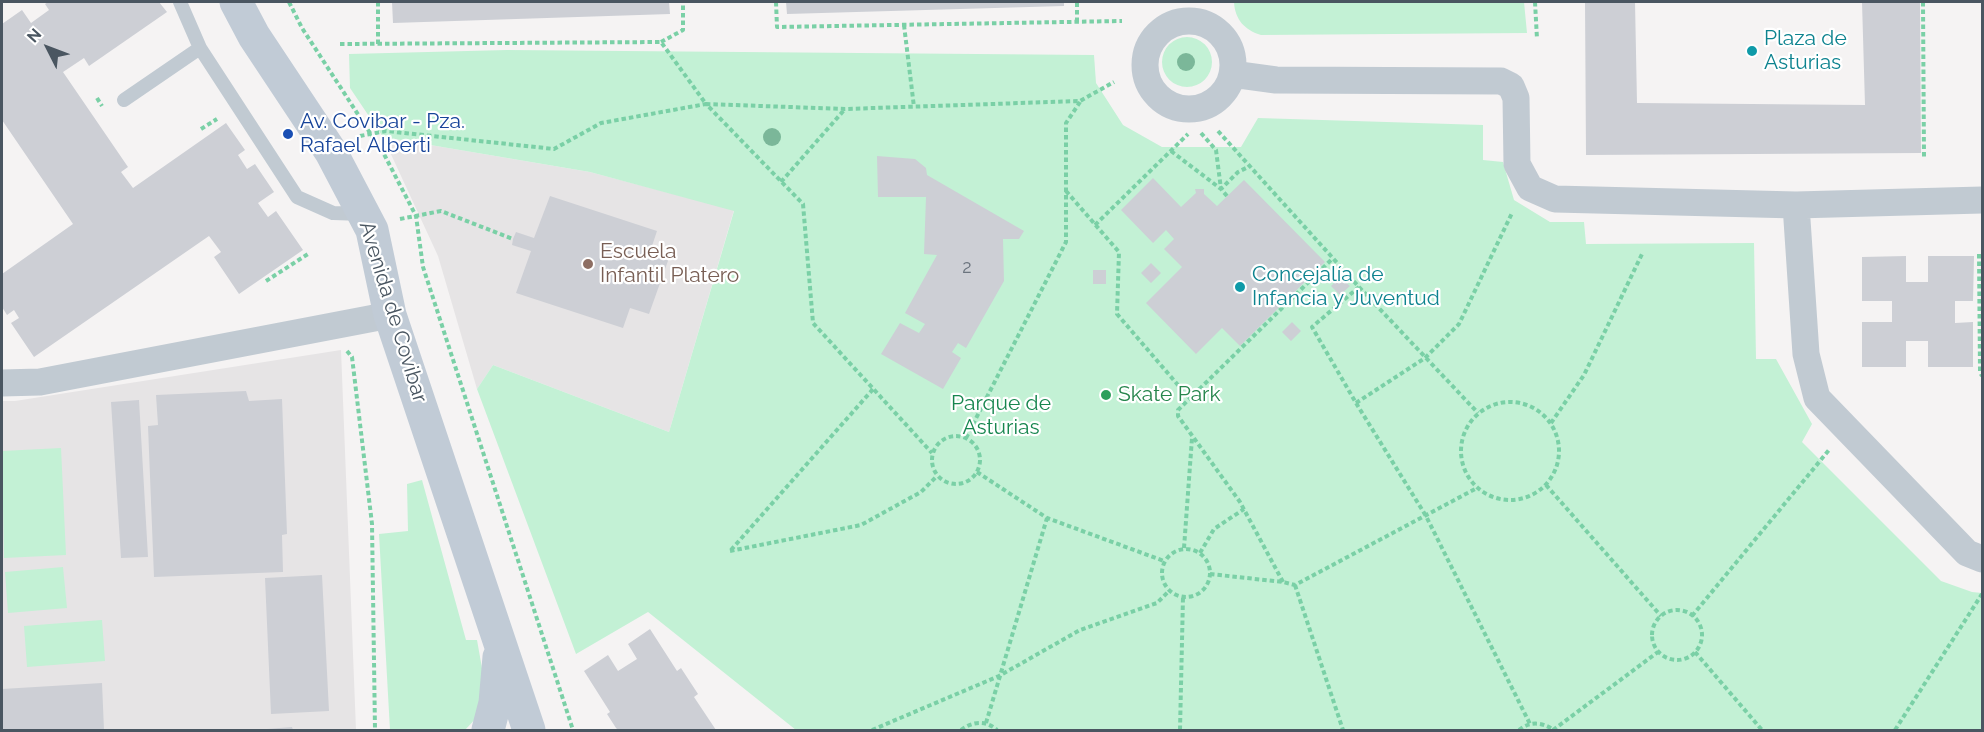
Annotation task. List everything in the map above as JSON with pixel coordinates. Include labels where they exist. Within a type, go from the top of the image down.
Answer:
[{"type":"street","name":"Avenida de Covibar","points":[[236,2],[254,36],[331,152],[372,230],[390,315],[529,730]]},
{"type":"street","points":[[1192,11],[1219,33],[1228,45],[1233,59],[1232,74],[1227,87],[1218,98],[1198,108],[1177,108],[1164,102],[1154,92],[1147,79],[1145,65],[1147,50],[1154,38],[1165,28],[1178,22],[1192,11]]},
{"type":"street","points":[[1232,74],[1276,81],[1501,81],[1511,86],[1516,98],[1518,164],[1530,188],[1555,199],[1796,205],[1983,200]]},
{"type":"street","points":[[1796,205],[1806,354],[1817,398],[1967,554],[1983,559]]},
{"type":"street","points":[[2,383],[40,382],[390,315]]},
{"type":"street","name":"Avenida de Covibar","points":[[488,730],[495,703],[500,646]]},
{"type":"lane","points":[[180,2],[200,48],[297,197],[333,213],[364,214]]},
{"type":"lane","points":[[124,100],[200,48]]},
{"type":"path","points":[[289,2],[302,28],[385,156],[416,216],[423,267],[573,730]]},
{"type":"path","points":[[378,2],[378,44]]},
{"type":"path","points":[[340,44],[661,42],[683,30],[682,2]]},
{"type":"path","points":[[777,2],[777,27],[1122,21]]},
{"type":"path","points":[[1077,2],[1077,22]]},
{"type":"path","points":[[1535,2],[1537,39]]},
{"type":"path","points":[[1923,2],[1924,158]]},
{"type":"path","points":[[904,25],[914,107]]},
{"type":"path","points":[[661,42],[706,104],[803,204],[813,323],[932,453]]},
{"type":"path","points":[[360,136],[386,131],[554,149],[601,123],[706,104],[845,109],[1080,101],[1114,82]]},
{"type":"path","points":[[97,98],[102,107]]},
{"type":"path","points":[[966,438],[1066,242],[1066,123],[1080,101]]},
{"type":"path","points":[[781,182],[845,109]]},
{"type":"path","points":[[201,129],[217,119]]},
{"type":"path","points":[[1218,130],[1359,288],[1478,413]]},
{"type":"path","points":[[1201,133],[1216,150],[1221,189]]},
{"type":"path","points":[[1095,225],[1188,134]]},
{"type":"path","points":[[1171,151],[1227,196]]},
{"type":"path","points":[[1221,189],[1238,172],[1250,166]]},
{"type":"path","points":[[1066,191],[1119,252],[1118,314],[1190,399]]},
{"type":"path","points":[[397,220],[441,211],[513,239]]},
{"type":"path","points":[[1356,403],[1425,358],[1460,324],[1512,213]]},
{"type":"path","points":[[1551,423],[1584,375],[1643,252]]},
{"type":"path","points":[[266,281],[308,254]]},
{"type":"path","points":[[1979,254],[1980,372],[1983,376]]},
{"type":"path","points":[[1283,582],[1244,509],[1178,416],[1178,410],[1333,258]]},
{"type":"path","points":[[1359,288],[1312,327],[1426,516],[1530,724]]},
{"type":"path","points":[[345,349],[352,357],[372,524],[375,730]]},
{"type":"path","points":[[874,388],[730,551],[861,525],[921,492],[936,476]]},
{"type":"path","points":[[1506,401],[1523,403],[1540,411],[1551,423],[1558,436],[1560,453],[1556,470],[1546,485],[1532,495],[1508,500],[1492,497],[1477,488],[1463,469],[1460,452],[1465,428],[1478,413],[1488,406],[1506,401]]},
{"type":"path","points":[[958,435],[966,438],[978,449],[980,457],[977,472],[972,478],[958,485],[950,484],[936,476],[931,461],[932,453],[942,440],[958,435]]},
{"type":"path","points":[[1184,548],[1192,436]]},
{"type":"path","points":[[1692,616],[1833,446]]},
{"type":"path","points":[[977,472],[1047,518],[1164,561]]},
{"type":"path","points":[[1546,485],[1661,616]]},
{"type":"path","points":[[1210,574],[1295,585],[1477,488]]},
{"type":"path","points":[[1200,553],[1214,529],[1244,509]]},
{"type":"path","points":[[986,723],[1047,518]]},
{"type":"path","points":[[1184,548],[1200,553],[1206,558],[1210,574],[1209,582],[1199,594],[1183,597],[1169,591],[1161,576],[1161,568],[1169,554],[1184,548]]},
{"type":"path","points":[[1295,585],[1343,730]]},
{"type":"path","points":[[872,730],[999,676],[1080,630],[1157,603],[1169,591]]},
{"type":"path","points":[[1895,730],[1983,594]]},
{"type":"path","points":[[1180,730],[1183,597]]},
{"type":"path","points":[[1677,610],[1692,616],[1701,630],[1699,646],[1695,652],[1680,660],[1672,660],[1658,652],[1652,638],[1653,629],[1661,616],[1677,610]]},
{"type":"path","points":[[1519,730],[1530,724],[1538,723],[1554,730],[1658,652]]},
{"type":"path","points":[[1695,652],[1762,730]]},
{"type":"path","points":[[962,730],[970,724],[986,723],[997,730]]},
{"type":"shaded area","points":[[383,137],[590,172],[734,210],[669,432],[493,365],[477,389],[438,256]]},
{"type":"shaded area","points":[[341,350],[356,730],[2,730],[2,401],[15,401]]},
{"type":"green space","points":[[1234,2],[1524,2],[1527,33],[1261,35],[1242,23],[1236,14]]},
{"type":"green space","points":[[1187,37],[1201,41],[1208,48],[1212,62],[1208,76],[1201,83],[1187,87],[1173,83],[1166,76],[1162,62],[1166,48],[1173,41]]},
{"type":"green space","name":"Parque de Asturias","points":[[507,50],[1094,55],[1096,83],[1123,125],[1162,147],[1241,147],[1258,118],[1483,125],[1483,160],[1503,162],[1514,200],[1550,222],[1584,222],[1586,244],[1754,243],[1756,359],[1776,359],[1812,424],[1802,442],[1941,581],[1972,592],[1982,593],[1982,730],[796,730],[648,612],[576,654],[477,389],[493,365],[669,432],[734,211],[590,172],[383,137],[350,88],[349,54]]},
{"type":"green space","points":[[61,448],[66,555],[4,558],[2,451]]},
{"type":"green space","points":[[422,480],[466,640],[477,640],[485,685],[479,715],[465,730],[390,730],[379,534],[408,531],[407,484]]},
{"type":"green space","points":[[63,567],[67,608],[8,613],[5,572]]},
{"type":"green space","points":[[102,620],[105,661],[27,667],[24,626]]},
{"type":"building","points":[[48,2],[159,2],[167,12],[89,66],[84,58],[63,72],[128,167],[121,172],[133,188],[226,123],[245,150],[238,155],[247,169],[255,164],[274,192],[258,203],[268,217],[276,211],[303,250],[239,294],[214,257],[221,252],[209,236],[34,357],[11,323],[19,318],[14,310],[7,315],[2,307],[2,274],[73,224],[2,120],[2,24],[22,10],[31,23],[49,10],[45,4]]},
{"type":"building","points":[[392,2],[669,2],[670,14],[393,23]]},
{"type":"building","points":[[786,2],[1064,2],[1064,6],[787,14]]},
{"type":"building","points":[[1585,2],[1635,2],[1637,103],[1865,105],[1862,2],[1920,2],[1921,153],[1586,155]]},
{"type":"building","points":[[877,156],[915,159],[926,168],[927,175],[1024,231],[1019,239],[1003,239],[1004,281],[966,348],[958,343],[952,352],[961,358],[943,389],[881,354],[900,323],[919,333],[925,324],[905,313],[937,255],[924,254],[926,197],[878,197]]},
{"type":"building","name":"Concejalía de Infancia y Juventud","points":[[1153,178],[1181,207],[1196,193],[1195,189],[1204,189],[1204,194],[1217,206],[1244,180],[1325,262],[1240,346],[1222,328],[1196,354],[1146,303],[1182,267],[1164,249],[1174,239],[1166,230],[1153,243],[1121,210]]},
{"type":"building","points":[[550,196],[657,231],[650,252],[669,258],[649,314],[630,308],[623,328],[516,293],[531,251],[512,245],[513,239],[516,232],[534,238]]},
{"type":"building","points":[[1906,256],[1906,282],[1928,282],[1928,256],[1974,256],[1973,301],[1955,301],[1955,323],[1973,322],[1973,367],[1928,367],[1928,341],[1906,341],[1906,367],[1862,367],[1862,322],[1892,322],[1892,301],[1862,301],[1862,257]]},
{"type":"building","points":[[1151,263],[1161,273],[1151,283],[1141,273]]},
{"type":"building","points":[[1093,270],[1106,270],[1106,284],[1093,284]]},
{"type":"building","points":[[1340,277],[1350,286],[1340,295],[1331,286]]},
{"type":"building","points":[[1292,322],[1301,331],[1291,341],[1282,332]]},
{"type":"building","points":[[246,391],[249,401],[282,399],[287,534],[282,535],[283,572],[154,577],[148,426],[158,425],[156,395]]},
{"type":"building","points":[[139,400],[148,557],[121,558],[111,402]]},
{"type":"building","points":[[322,575],[329,711],[271,714],[265,578]]},
{"type":"building","points":[[650,629],[677,671],[681,668],[698,694],[694,697],[716,730],[618,730],[616,728],[607,714],[610,712],[584,671],[608,655],[618,671],[637,659],[628,644]]},
{"type":"building","points":[[102,683],[104,730],[2,730],[2,689]]},
{"type":"building","points":[[292,727],[293,730],[267,730],[267,729]]},
{"type":"place","name":"Plaza de Asturias","points":[[1752,51]]},
{"type":"place","name":"Av. Covibar - Pza. Rafael Alberti","points":[[288,134]]},
{"type":"place","name":"Escuela Infantil Platero","points":[[588,264]]},
{"type":"place","name":"Concejalía de Infancia y Juventud","points":[[1240,287]]},
{"type":"place","name":"Skate Park","points":[[1106,395]]}]
